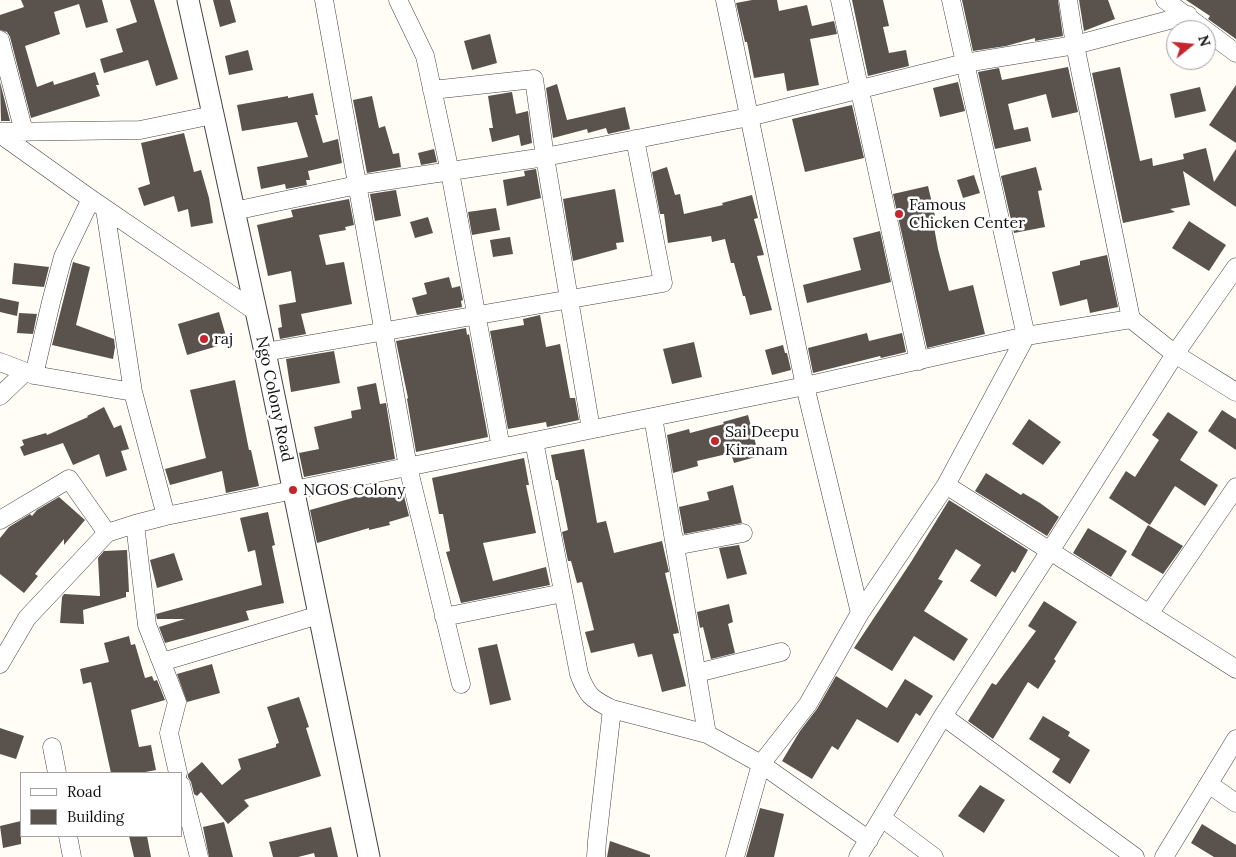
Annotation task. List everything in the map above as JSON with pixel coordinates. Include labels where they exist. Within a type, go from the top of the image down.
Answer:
[{"type":"street","name":"Ngo Colony Road","points":[[188,0],[265,352],[369,857]]},
{"type":"street","points":[[324,0],[408,467],[461,684]]},
{"type":"street","points":[[398,0],[424,56],[432,90],[450,172],[502,448]]},
{"type":"street","points":[[725,0],[805,386],[860,613]]},
{"type":"street","points":[[840,0],[919,361]]},
{"type":"street","points":[[735,857],[762,764],[808,704],[860,613],[946,485],[1026,336],[951,0]]},
{"type":"street","points":[[1068,0],[1131,319],[1175,354],[1236,392]]},
{"type":"street","points":[[1165,0],[1188,15],[1236,53]]},
{"type":"street","points":[[234,211],[357,185],[545,157],[749,117],[965,63],[1076,45],[1188,15]]},
{"type":"street","points":[[0,40],[24,132]]},
{"type":"street","points":[[432,90],[534,79],[545,157],[592,429]]},
{"type":"street","points":[[0,133],[140,130],[213,115]]},
{"type":"street","points":[[0,133],[98,204],[255,311]]},
{"type":"street","points":[[265,352],[663,283],[635,139]]},
{"type":"street","points":[[0,396],[30,373],[64,257],[98,204]]},
{"type":"street","points":[[98,204],[133,392],[166,516]]},
{"type":"street","points":[[858,857],[943,716],[1175,354],[1236,267]]},
{"type":"street","points":[[0,664],[27,618],[107,533],[135,524],[166,516],[805,386],[1026,336],[1131,319]]},
{"type":"street","points":[[0,362],[30,373],[133,392]]},
{"type":"street","points":[[653,417],[707,734]]},
{"type":"street","points":[[534,441],[579,674],[585,691],[598,702],[612,709],[707,734],[762,764],[869,840]]},
{"type":"street","points":[[0,520],[69,478],[107,533]]},
{"type":"street","points":[[946,485],[1236,669]]},
{"type":"street","points":[[1149,614],[1236,487]]},
{"type":"street","points":[[135,524],[147,626],[177,702],[169,733],[178,772]]},
{"type":"street","points":[[674,546],[744,533]]},
{"type":"street","points":[[444,617],[563,593]]},
{"type":"street","points":[[162,662],[320,615]]},
{"type":"street","points":[[696,673],[781,652]]},
{"type":"street","points":[[596,857],[612,709]]},
{"type":"street","points":[[943,716],[1135,857]]},
{"type":"street","points":[[1164,857],[1236,739]]},
{"type":"street","points":[[52,747],[57,772]]},
{"type":"street","points":[[1210,784],[1236,803]]},
{"type":"street","points":[[182,789],[199,857]]},
{"type":"street","points":[[882,818],[934,857]]},
{"type":"street","points":[[68,837],[72,857]]},
{"type":"building","points":[[21,0],[102,0],[108,22],[86,28],[79,4],[54,12],[60,34],[25,46],[37,87],[53,81],[54,85],[95,72],[99,85],[96,85],[100,96],[31,118],[10,37],[7,32],[0,30],[0,15],[24,7]]},
{"type":"building","points":[[130,0],[154,0],[178,79],[156,86],[148,60],[104,73],[100,59],[123,52],[116,29],[137,22]]},
{"type":"building","points":[[213,0],[230,0],[236,22],[220,27]]},
{"type":"building","points":[[752,0],[777,0],[779,11],[807,5],[812,26],[834,21],[837,34],[810,39],[819,85],[787,91],[784,73],[754,78],[747,42],[745,42],[736,3]]},
{"type":"building","points":[[852,0],[883,0],[889,26],[883,27],[889,53],[906,50],[909,66],[868,76]]},
{"type":"building","points":[[962,0],[1058,0],[1063,36],[1035,41],[1035,38],[1006,46],[973,51]]},
{"type":"building","points":[[1079,0],[1108,0],[1115,19],[1084,31]]},
{"type":"building","points":[[1186,0],[1236,0],[1236,39],[1216,25],[1216,20],[1208,19],[1210,16]]},
{"type":"building","points":[[490,34],[497,63],[472,70],[464,41]]},
{"type":"building","points":[[248,50],[253,70],[229,75],[225,56]]},
{"type":"building","points":[[1068,67],[1078,112],[1052,118],[1046,94],[1008,104],[1014,130],[1028,127],[1031,141],[995,149],[978,72],[999,68],[1002,80]]},
{"type":"building","points":[[1120,67],[1140,161],[1152,158],[1153,166],[1184,159],[1183,154],[1206,148],[1214,182],[1236,149],[1236,207],[1183,171],[1190,205],[1170,209],[1175,212],[1123,223],[1092,73]]},
{"type":"building","points":[[0,82],[10,121],[1,121]]},
{"type":"building","points":[[958,82],[965,111],[940,117],[933,88]]},
{"type":"building","points":[[557,84],[567,120],[625,107],[630,129],[608,134],[606,128],[588,133],[587,129],[553,138],[546,88]]},
{"type":"building","points":[[1236,85],[1236,143],[1209,125]]},
{"type":"building","points":[[1200,87],[1206,111],[1175,118],[1170,94]]},
{"type":"building","points":[[512,92],[516,114],[528,111],[532,143],[521,146],[519,135],[492,142],[489,128],[493,128],[488,96]]},
{"type":"building","points":[[313,93],[318,115],[315,115],[323,143],[338,139],[342,163],[308,171],[310,180],[306,180],[307,185],[286,189],[285,184],[261,189],[257,167],[308,157],[297,122],[242,131],[237,105]]},
{"type":"building","points":[[372,96],[379,128],[385,126],[393,154],[399,153],[401,167],[367,173],[353,100]]},
{"type":"building","points":[[852,105],[864,158],[805,172],[792,119]]},
{"type":"building","points":[[184,133],[194,172],[201,170],[209,198],[213,223],[191,227],[188,209],[178,212],[174,196],[144,206],[138,188],[150,184],[141,143]]},
{"type":"building","points":[[434,149],[437,162],[421,165],[418,153]]},
{"type":"building","points":[[667,167],[675,195],[680,194],[684,214],[723,205],[722,203],[752,195],[758,218],[754,219],[764,255],[757,256],[772,310],[750,315],[734,263],[731,263],[725,239],[712,242],[711,236],[668,243],[664,214],[660,214],[652,172]]},
{"type":"building","points":[[1036,167],[1042,190],[1038,191],[1045,227],[1014,233],[1001,176]]},
{"type":"building","points":[[536,169],[541,198],[507,206],[503,180],[525,176],[524,171]]},
{"type":"building","points":[[974,175],[980,193],[963,198],[957,180]]},
{"type":"building","points":[[928,186],[935,216],[932,216],[938,249],[949,291],[973,285],[985,334],[927,348],[893,194]]},
{"type":"building","points":[[615,189],[624,242],[616,243],[617,249],[573,261],[563,199]]},
{"type":"building","points":[[396,190],[401,216],[375,221],[370,194]]},
{"type":"building","points":[[349,199],[354,225],[345,227],[346,230],[319,235],[326,265],[344,262],[352,304],[301,314],[306,334],[280,339],[278,328],[282,327],[279,305],[296,302],[291,271],[268,276],[257,225],[293,217],[291,210]]},
{"type":"building","points":[[496,208],[500,230],[472,235],[468,212]]},
{"type":"building","points":[[428,217],[433,233],[415,238],[410,222]]},
{"type":"building","points":[[1189,221],[1226,245],[1209,271],[1172,248]]},
{"type":"building","points":[[880,231],[891,282],[807,303],[803,285],[861,270],[853,238]]},
{"type":"building","points":[[510,237],[513,254],[493,257],[490,240]]},
{"type":"building","points":[[1107,255],[1118,307],[1090,313],[1087,299],[1060,306],[1052,272],[1080,265],[1080,261]]},
{"type":"building","points":[[73,262],[90,267],[76,325],[114,339],[113,359],[52,345]]},
{"type":"building","points":[[14,263],[49,267],[44,287],[12,284]]},
{"type":"building","points":[[449,277],[452,288],[460,286],[463,300],[461,301],[462,307],[417,315],[412,298],[427,294],[424,283]]},
{"type":"building","points":[[0,298],[19,302],[17,316],[0,312]]},
{"type":"building","points":[[219,312],[228,343],[187,355],[178,324]]},
{"type":"building","points":[[19,313],[37,314],[33,334],[17,333]]},
{"type":"building","points":[[540,315],[546,347],[560,344],[570,398],[575,398],[579,420],[547,427],[546,422],[508,429],[490,331],[524,325],[523,319]]},
{"type":"building","points":[[466,328],[467,335],[469,334],[488,437],[416,452],[408,398],[396,341]]},
{"type":"building","points":[[867,333],[869,341],[902,333],[906,352],[881,358],[880,356],[813,373],[808,348]]},
{"type":"building","points":[[694,342],[702,377],[672,384],[663,349]]},
{"type":"building","points":[[783,345],[791,370],[772,375],[765,350]]},
{"type":"building","points":[[334,351],[340,383],[291,392],[286,359]]},
{"type":"building","points":[[235,380],[249,450],[251,450],[259,486],[226,493],[222,471],[170,485],[165,469],[206,458],[190,390]]},
{"type":"building","points":[[376,383],[380,404],[386,403],[395,459],[304,477],[299,453],[319,449],[314,427],[352,418],[351,411],[361,409],[357,387]]},
{"type":"building","points":[[104,407],[114,428],[121,425],[129,449],[121,451],[127,470],[106,477],[99,454],[73,465],[63,443],[24,456],[20,447],[24,445],[22,440],[46,433],[47,435],[88,417]]},
{"type":"building","points":[[1222,410],[1236,419],[1236,450],[1208,431]]},
{"type":"building","points":[[1168,412],[1198,432],[1180,460],[1218,485],[1205,506],[1175,486],[1150,525],[1109,498],[1126,471],[1135,477],[1159,440],[1152,435]]},
{"type":"building","points":[[748,415],[759,456],[734,463],[731,453],[697,461],[698,466],[673,473],[667,435],[689,429],[690,433]]},
{"type":"building","points":[[1029,419],[1061,442],[1043,465],[1012,444]]},
{"type":"building","points":[[584,449],[597,523],[606,521],[614,553],[662,541],[669,572],[665,573],[679,633],[673,634],[686,686],[662,692],[652,654],[638,657],[634,643],[591,653],[585,632],[594,630],[582,582],[577,583],[571,561],[568,561],[562,532],[568,530],[551,455]]},
{"type":"building","points":[[524,458],[529,485],[526,485],[536,533],[483,543],[493,581],[546,567],[550,585],[461,603],[446,552],[450,551],[443,514],[439,514],[432,478]]},
{"type":"building","points":[[986,473],[1021,495],[1023,493],[1040,503],[1059,517],[1047,536],[975,491]]},
{"type":"building","points":[[733,485],[742,523],[684,534],[679,507],[709,500],[707,492]]},
{"type":"building","points":[[402,488],[409,516],[389,522],[390,525],[369,530],[369,528],[317,543],[310,510],[381,490],[382,494]]},
{"type":"building","points":[[59,497],[85,520],[64,545],[64,539],[35,574],[38,576],[24,593],[0,574],[0,538],[9,527],[30,514],[32,516],[37,510]]},
{"type":"building","points":[[949,500],[1028,550],[1015,573],[1012,571],[996,597],[970,581],[981,565],[956,549],[938,579],[943,581],[924,611],[968,639],[954,661],[914,636],[892,671],[854,648],[911,562]]},
{"type":"building","points":[[268,512],[275,545],[272,546],[284,603],[246,611],[249,620],[165,643],[159,627],[185,619],[157,619],[156,614],[262,585],[255,550],[248,552],[240,518]]},
{"type":"building","points":[[1148,525],[1183,546],[1163,574],[1131,555]]},
{"type":"building","points":[[1088,528],[1127,551],[1111,577],[1073,553]]},
{"type":"building","points":[[739,545],[747,574],[727,579],[719,548]]},
{"type":"building","points":[[127,550],[129,592],[126,592],[126,597],[83,610],[84,624],[60,623],[62,597],[64,594],[100,596],[98,558],[104,551]]},
{"type":"building","points":[[174,553],[183,580],[157,588],[150,560]]},
{"type":"building","points":[[1044,601],[1077,622],[1038,689],[1028,682],[993,739],[968,721],[992,683],[996,685],[1036,631],[1028,626]]},
{"type":"building","points":[[729,604],[733,622],[728,624],[735,653],[711,659],[703,627],[700,628],[697,612]]},
{"type":"building","points":[[129,636],[131,645],[135,644],[145,678],[152,676],[154,681],[157,680],[165,700],[131,710],[139,747],[151,745],[156,770],[145,772],[111,772],[91,682],[83,684],[80,669],[109,662],[104,643]]},
{"type":"building","points":[[497,644],[511,700],[490,705],[478,648]]},
{"type":"building","points":[[212,664],[220,693],[187,702],[177,674]]},
{"type":"building","points":[[836,676],[887,708],[905,679],[933,696],[920,716],[916,713],[898,743],[857,719],[838,750],[832,746],[812,779],[782,761],[800,731],[817,709]]},
{"type":"building","points":[[299,697],[309,727],[306,728],[321,776],[244,800],[249,806],[228,824],[201,792],[197,796],[194,794],[188,774],[202,762],[222,785],[241,769],[238,759],[276,747],[276,744],[279,743],[267,707]]},
{"type":"building","points":[[1043,716],[1070,732],[1068,736],[1090,750],[1070,784],[1052,772],[1060,759],[1029,739]]},
{"type":"building","points":[[0,728],[24,736],[16,759],[0,754]]},
{"type":"building","points":[[980,785],[1005,800],[984,833],[958,816]]},
{"type":"building","points":[[760,808],[784,814],[774,857],[746,857]]},
{"type":"building","points":[[20,821],[21,844],[3,848],[0,826]]},
{"type":"building","points":[[224,822],[233,857],[209,857],[203,827]]},
{"type":"building","points":[[1202,824],[1236,845],[1236,857],[1214,857],[1191,843]]},
{"type":"building","points":[[331,827],[338,857],[315,857],[314,853],[298,857],[273,857],[269,842]]},
{"type":"building","points":[[129,837],[147,837],[151,857],[134,857]]},
{"type":"building","points":[[610,841],[650,855],[650,857],[607,857]]},
{"type":"place","name":"Famous Chicken Center","points":[[899,214]]},
{"type":"place","name":"raj","points":[[204,339]]},
{"type":"place","name":"Sai Deepu Kiranam","points":[[715,441]]},
{"type":"place","name":"NGOS Colony","points":[[293,490]]}]
